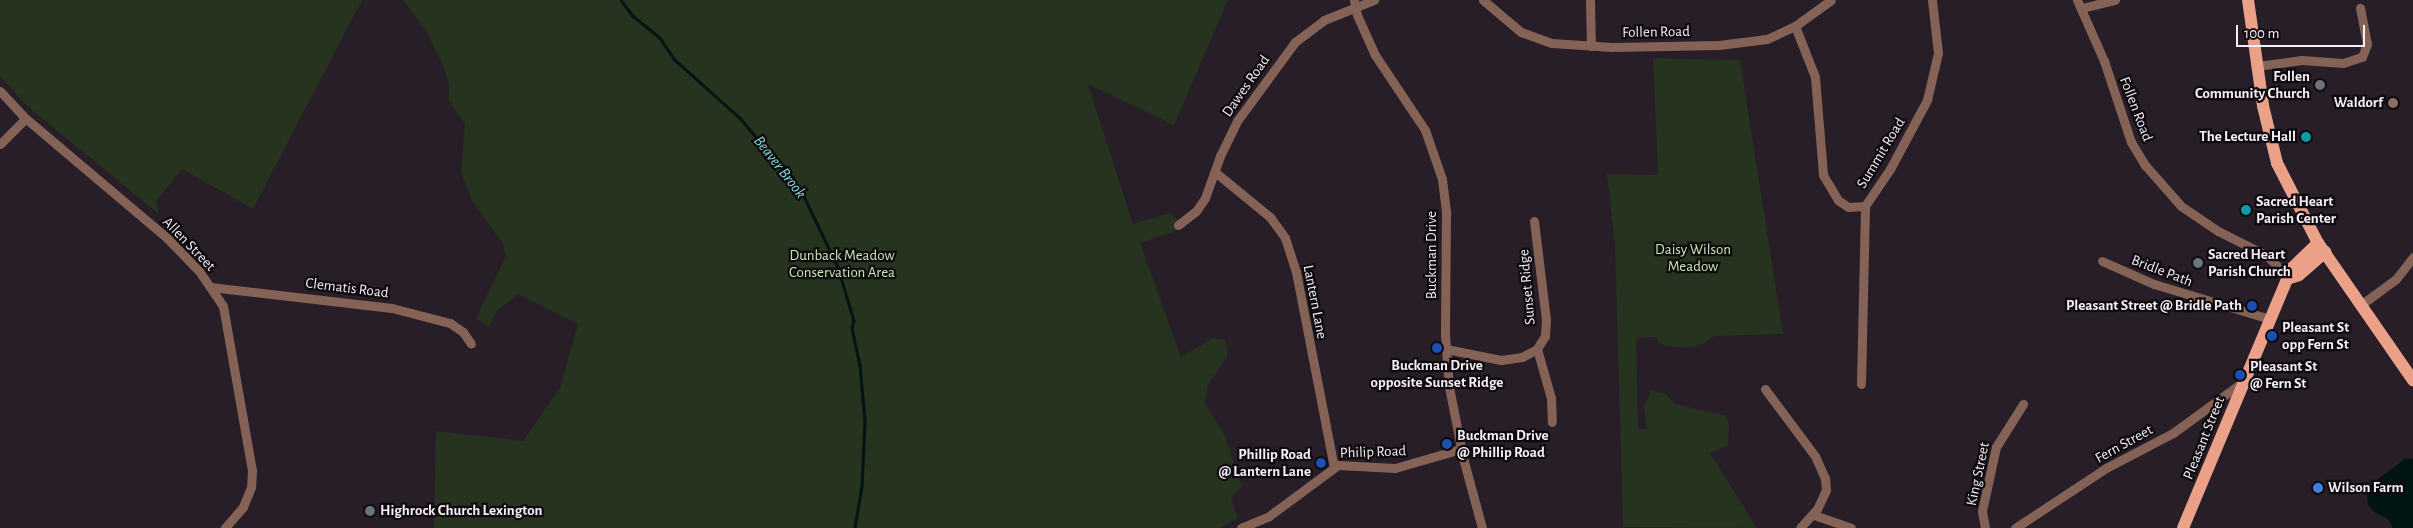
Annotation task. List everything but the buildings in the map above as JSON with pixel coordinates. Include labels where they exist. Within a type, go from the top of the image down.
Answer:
[{"type":"main road","points":[[2248,0],[2256,66],[2277,164],[2321,248],[2362,304],[2413,380]]},
{"type":"main road","points":[[2290,278],[2299,275],[2321,248]]},
{"type":"main road","name":"Pleasant Street","points":[[2183,528],[2270,319],[2290,278]]},
{"type":"street","name":"Dawes Road","points":[[1178,225],[1205,198],[1237,121],[1295,42],[1324,20],[1355,4],[1374,0]]},
{"type":"street","name":"Follen Road","points":[[1482,0],[1521,32],[1552,43],[1591,46],[1744,44],[1767,39],[1795,26],[1831,0]]},
{"type":"street","points":[[1590,0],[1591,46]]},
{"type":"street","name":"Summit Road","points":[[1861,384],[1865,206],[1890,169],[1927,100],[1938,52],[1932,0]]},
{"type":"street","points":[[2079,4],[2115,0]]},
{"type":"street","name":"Buckman Drive","points":[[1355,4],[1375,55],[1425,130],[1442,179],[1446,214],[1446,349],[1449,387],[1461,449],[1482,528]]},
{"type":"street","name":"Follen Road","points":[[2079,4],[2104,61],[2125,127],[2145,165],[2181,206],[2218,231],[2266,255],[2290,278]]},
{"type":"street","points":[[2256,66],[2302,60],[2338,64],[2362,58],[2367,44],[2360,8]]},
{"type":"street","points":[[1795,26],[1815,77],[1823,175],[1838,200],[1848,207],[1865,206]]},
{"type":"street","name":"Allen Street","points":[[0,91],[26,118],[161,233],[199,271],[223,306],[230,332],[239,409],[252,470],[251,487],[243,507],[225,528]]},
{"type":"street","points":[[0,144],[26,118]]},
{"type":"street","name":"Lantern Lane","points":[[1215,172],[1270,217],[1286,238],[1296,272],[1334,467]]},
{"type":"street","name":"Sunset Ridge","points":[[1534,221],[1546,320],[1545,336],[1537,348]]},
{"type":"street","points":[[2362,304],[2396,279],[2413,257]]},
{"type":"street","name":"Bridle Path","points":[[2102,261],[2154,284],[2270,319]]},
{"type":"street","name":"Clematis Road","points":[[210,287],[392,308],[450,323],[463,332],[471,344]]},
{"type":"street","points":[[1446,349],[1501,360],[1522,357],[1537,348],[1551,398],[1552,422]]},
{"type":"street","name":"Fern Street","points":[[2015,528],[2106,468],[2173,433],[2244,381]]},
{"type":"street","points":[[1765,389],[1822,468],[1826,490],[1814,515],[1800,528]]},
{"type":"street","name":"King Street","points":[[1985,528],[1983,503],[1996,447],[2023,404]]},
{"type":"street","name":"Philip Road","points":[[1241,528],[1269,516],[1334,467],[1355,464],[1395,468],[1461,449]]},
{"type":"street","points":[[1814,515],[1851,528]]},
{"type":"green space","points":[[0,0],[362,0],[253,209],[182,169],[156,201],[159,214],[27,106],[0,76]]},
{"type":"green space","name":"Dunback Meadow Conservation Area","points":[[403,0],[1228,0],[1174,125],[1088,84],[1133,224],[1170,213],[1187,227],[1140,243],[1181,357],[1213,338],[1224,340],[1227,347],[1227,357],[1208,385],[1205,404],[1224,434],[1242,486],[1231,498],[1238,518],[1220,528],[434,528],[436,431],[523,441],[560,388],[578,324],[518,294],[496,312],[489,327],[476,318],[506,256],[503,244],[471,199],[461,172],[465,124],[449,101],[449,83],[444,68],[426,30]]},
{"type":"green space","name":"Daisy Wilson Meadow","points":[[1653,58],[1740,60],[1783,334],[1714,336],[1704,344],[1685,348],[1659,343],[1656,337],[1636,338],[1638,429],[1647,429],[1644,406],[1652,390],[1666,394],[1675,404],[1726,416],[1729,424],[1728,445],[1710,453],[1757,528],[1623,527],[1615,244],[1607,174],[1658,175]]},
{"type":"shaded area","points":[[2405,459],[2413,459],[2413,528],[2393,528],[2388,519],[2374,512],[2368,504],[2367,495],[2373,483]]},
{"type":"waterway","name":"Beaver Brook","points":[[621,0],[633,16],[660,38],[674,59],[740,118],[802,192],[838,267],[854,321],[852,328],[860,365],[865,421],[862,486],[855,528]]},
{"type":"place","name":"Follen Community Church","points":[[2320,85]]},
{"type":"place","name":"Waldorf","points":[[2393,103]]},
{"type":"place","name":"The Lecture Hall","points":[[2306,137]]},
{"type":"place","name":"Sacred Heart Parish Center","points":[[2246,210]]},
{"type":"place","name":"Sacred Heart Parish Church","points":[[2198,263]]},
{"type":"place","name":"Pleasant Street @ Bridle Path","points":[[2252,306]]},
{"type":"place","name":"Pleasant St opp Fern St","points":[[2272,336]]},
{"type":"place","name":"Buckman Drive opposite Sunset Ridge","points":[[1437,348]]},
{"type":"place","name":"Pleasant St @ Fern St","points":[[2240,375]]},
{"type":"place","name":"Buckman Drive @ Phillip Road","points":[[1447,444]]},
{"type":"place","name":"Phillip Road @ Lantern Lane","points":[[1321,463]]},
{"type":"place","name":"Wilson Farm","points":[[2318,488]]},
{"type":"place","name":"Highrock Church Lexington","points":[[370,511]]}]
